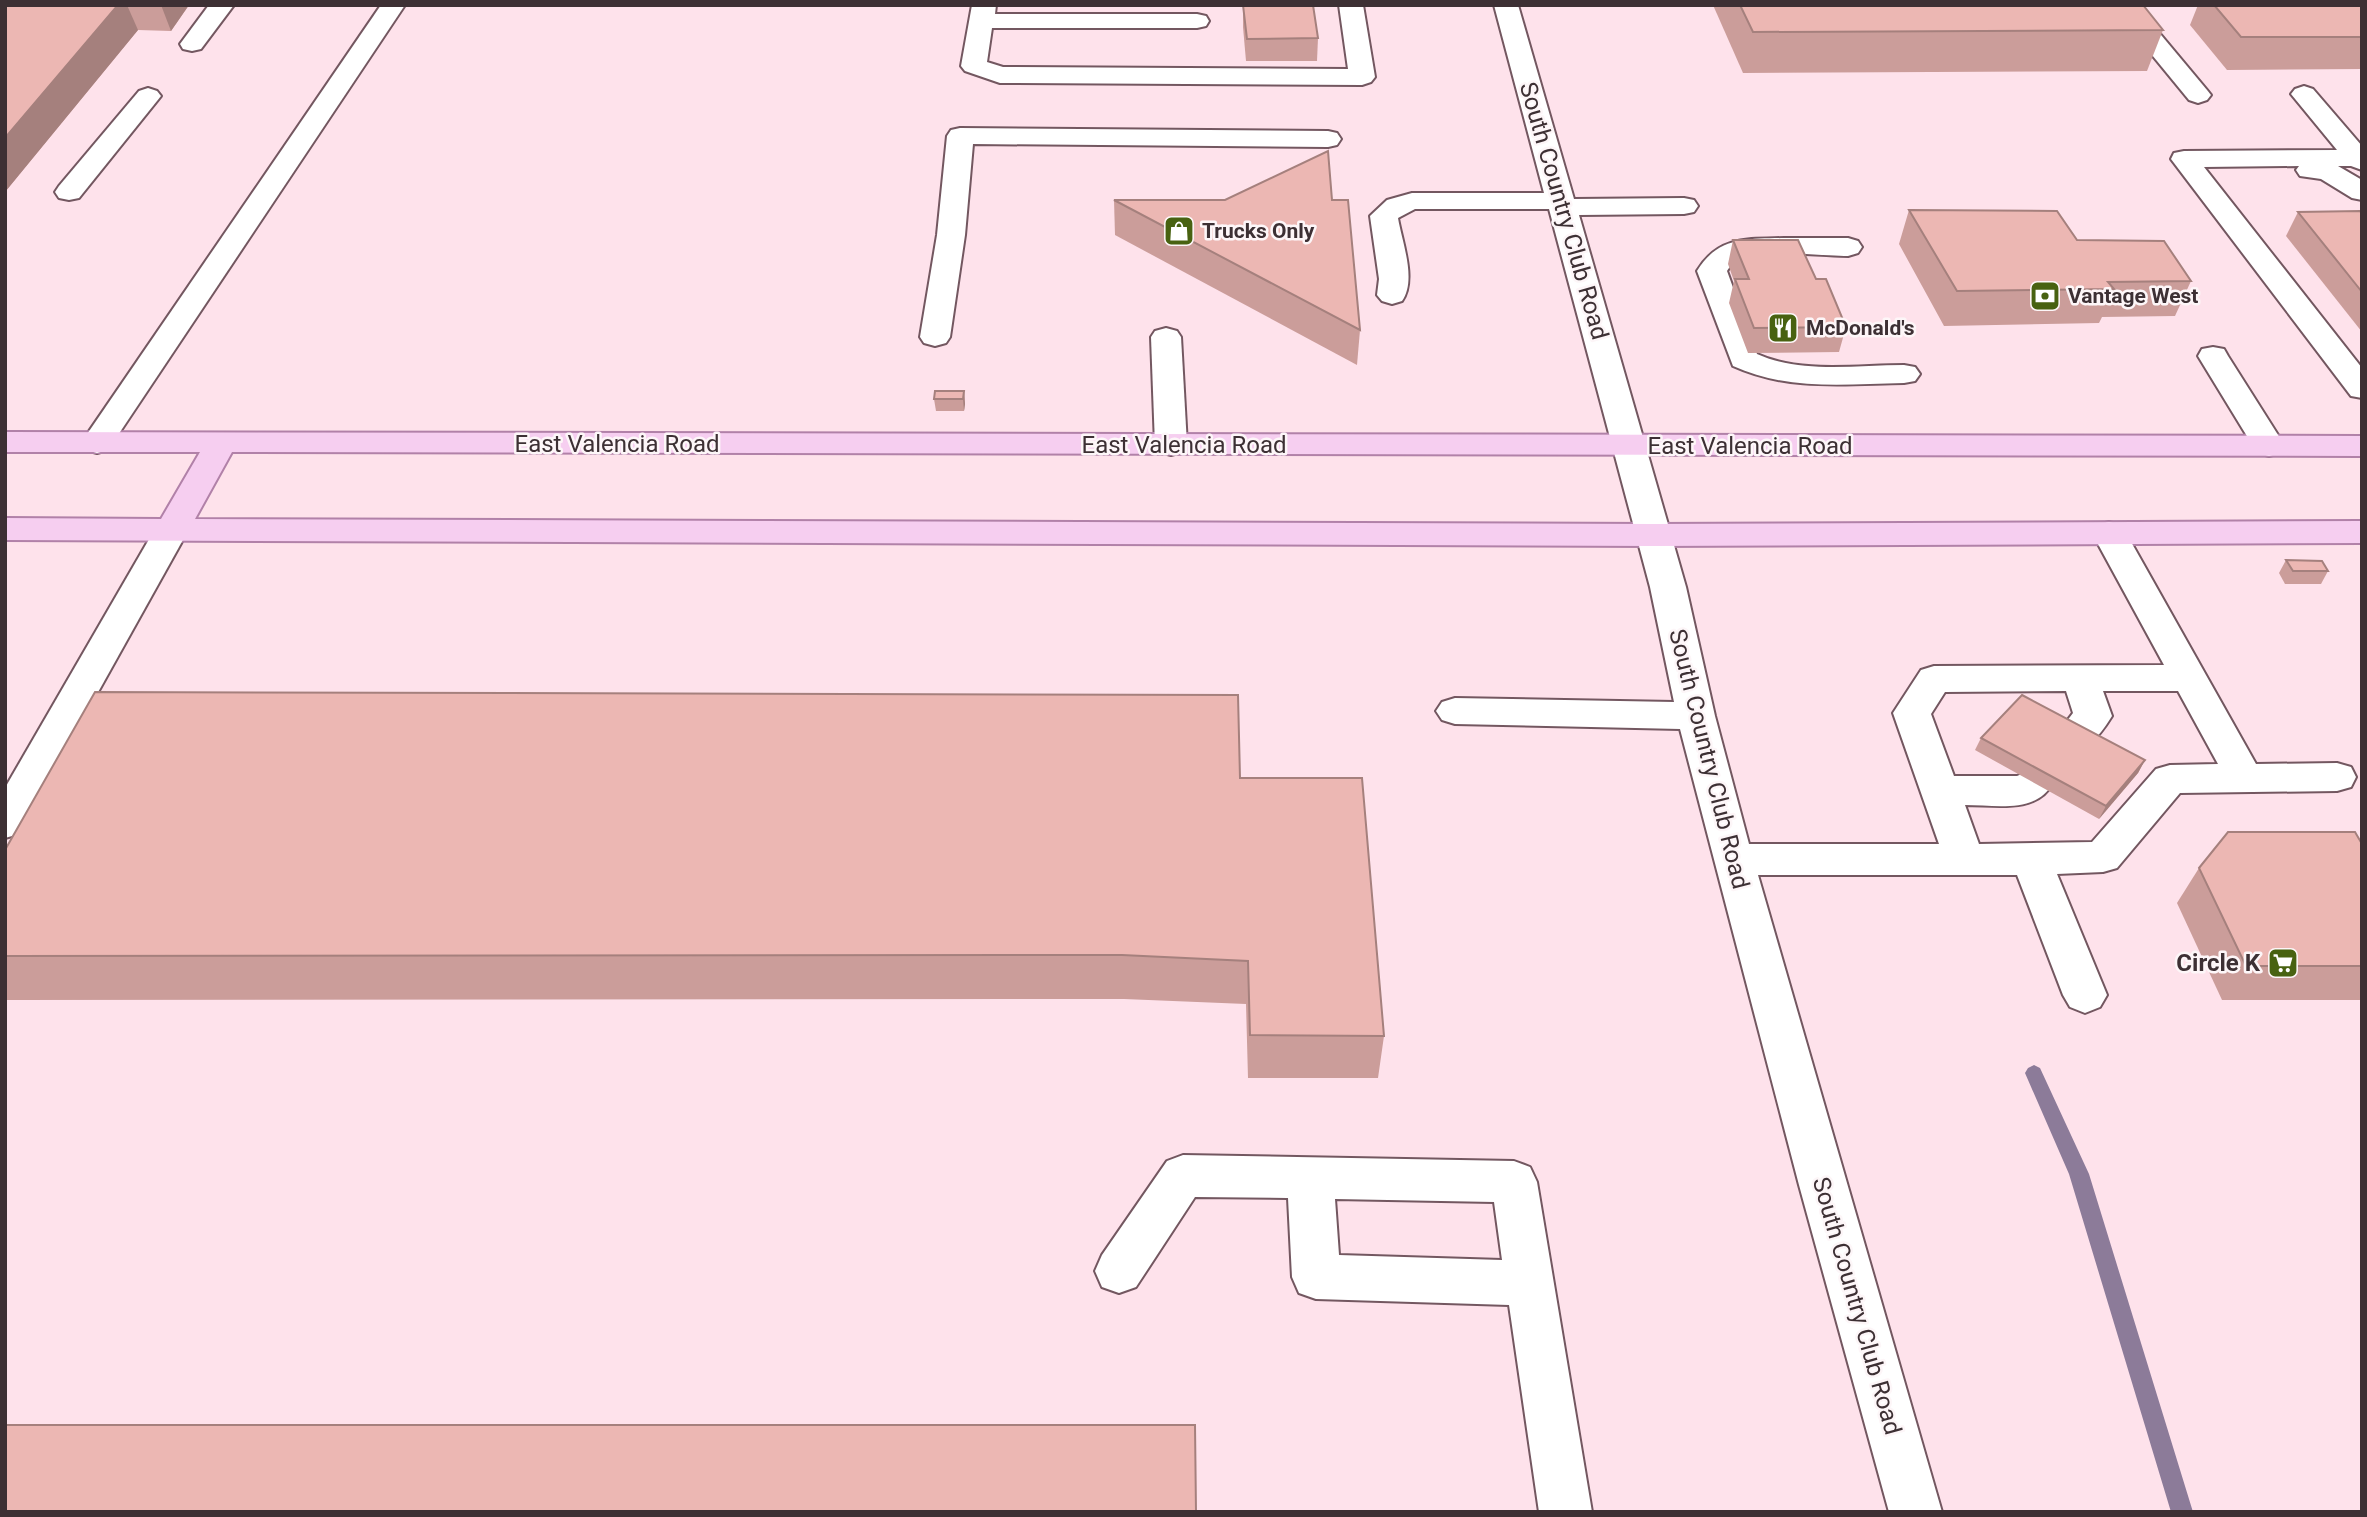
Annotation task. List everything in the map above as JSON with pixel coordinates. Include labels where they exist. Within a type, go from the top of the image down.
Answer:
[{"type":"main road","name":"East Valencia Road","points":[[5,442],[2362,446]]},
{"type":"main road","points":[[172,529],[222,442]]},
{"type":"main road","points":[[5,529],[1653,535],[2362,532]]},
{"type":"street","points":[[192,44],[222,5]]},
{"type":"street","points":[[97,443],[393,5]]},
{"type":"street","points":[[1199,76],[1197,13],[983,13],[974,66],[1000,75],[1362,77],[1351,5]]},
{"type":"street","name":"South Country Club Road","points":[[1506,5],[1668,586],[1696,716],[1733,860],[1822,1185],[1916,1512]]},
{"type":"street","points":[[2123,5],[2198,95]]},
{"type":"street","points":[[2304,94],[2360,160]]},
{"type":"street","points":[[69,192],[148,96]]},
{"type":"street","points":[[935,337],[951,235],[960,136],[1328,139]]},
{"type":"street","points":[[2357,378],[2184,159],[2360,160]]},
{"type":"street","points":[[2357,378],[2355,351],[2234,198],[2228,175],[2243,167],[2278,165],[2328,172],[2362,192]]},
{"type":"street","points":[[1392,295],[1394,279],[1384,216],[1397,206],[1412,201],[1684,206]]},
{"type":"street","points":[[1849,247],[1751,248],[1727,252],[1717,260],[1712,271],[1744,359],[1770,371],[1808,374],[1904,374]]},
{"type":"street","points":[[1166,337],[1171,445]]},
{"type":"street","points":[[2213,356],[2269,446]]},
{"type":"street","points":[[5,823],[172,529]]},
{"type":"street","points":[[2109,533],[2244,777]]},
{"type":"street","points":[[1964,859],[1912,713],[1934,679],[2190,678]]},
{"type":"street","points":[[2073,738],[2093,716],[2080,679]]},
{"type":"street","points":[[1455,711],[1696,716]]},
{"type":"street","points":[[1733,860],[2103,857],[2170,779],[2337,777]]},
{"type":"street","points":[[1940,791],[2026,790],[2034,783]]},
{"type":"street","points":[[2031,859],[2085,995]]},
{"type":"street","points":[[1119,1271],[1183,1176],[1514,1182],[1566,1512]]},
{"type":"street","points":[[1310,1178],[1316,1277],[1530,1283]]},
{"type":"building","points":[[5,5],[118,5],[5,138]]},
{"type":"building","points":[[1243,5],[1313,5],[1318,38],[1247,39]]},
{"type":"building","points":[[1740,5],[2143,5],[2163,30],[1753,32]]},
{"type":"building","points":[[2214,5],[2362,5],[2362,37],[2241,37]]},
{"type":"building","points":[[1328,151],[1332,200],[1348,200],[1360,330],[1114,200],[1225,200]]},
{"type":"building","points":[[1909,210],[2057,211],[2077,240],[2164,241],[2191,281],[2108,282],[2114,289],[1957,291]]},
{"type":"building","points":[[2360,211],[2362,214],[2362,292],[2298,212]]},
{"type":"building","points":[[1733,240],[1798,240],[1816,279],[1826,279],[1846,327],[1754,328],[1735,279],[1749,279]]},
{"type":"building","points":[[935,391],[964,391],[963,399],[934,399]]},
{"type":"building","points":[[2286,560],[2322,561],[2328,571],[2293,571]]},
{"type":"building","points":[[95,692],[1238,695],[1240,778],[1362,778],[1384,1036],[1250,1035],[1248,961],[1122,955],[5,956],[5,850]]},
{"type":"building","points":[[2022,695],[2145,760],[2106,806],[1981,738]]},
{"type":"building","name":"Circle K","points":[[2228,832],[2355,832],[2362,844],[2362,966],[2246,966],[2199,868]]},
{"type":"building","points":[[5,1425],[1195,1425],[1196,1512],[5,1512]]},
{"type":"waterway","points":[[2034,1073],[2079,1174],[2182,1512]]},
{"type":"place","name":"Trucks Only","points":[[1179,231]]},
{"type":"place","name":"Vantage West","points":[[2045,296]]},
{"type":"place","name":"McDonald's","points":[[1783,328]]},
{"type":"place","name":"Circle K","points":[[2283,963]]}]
